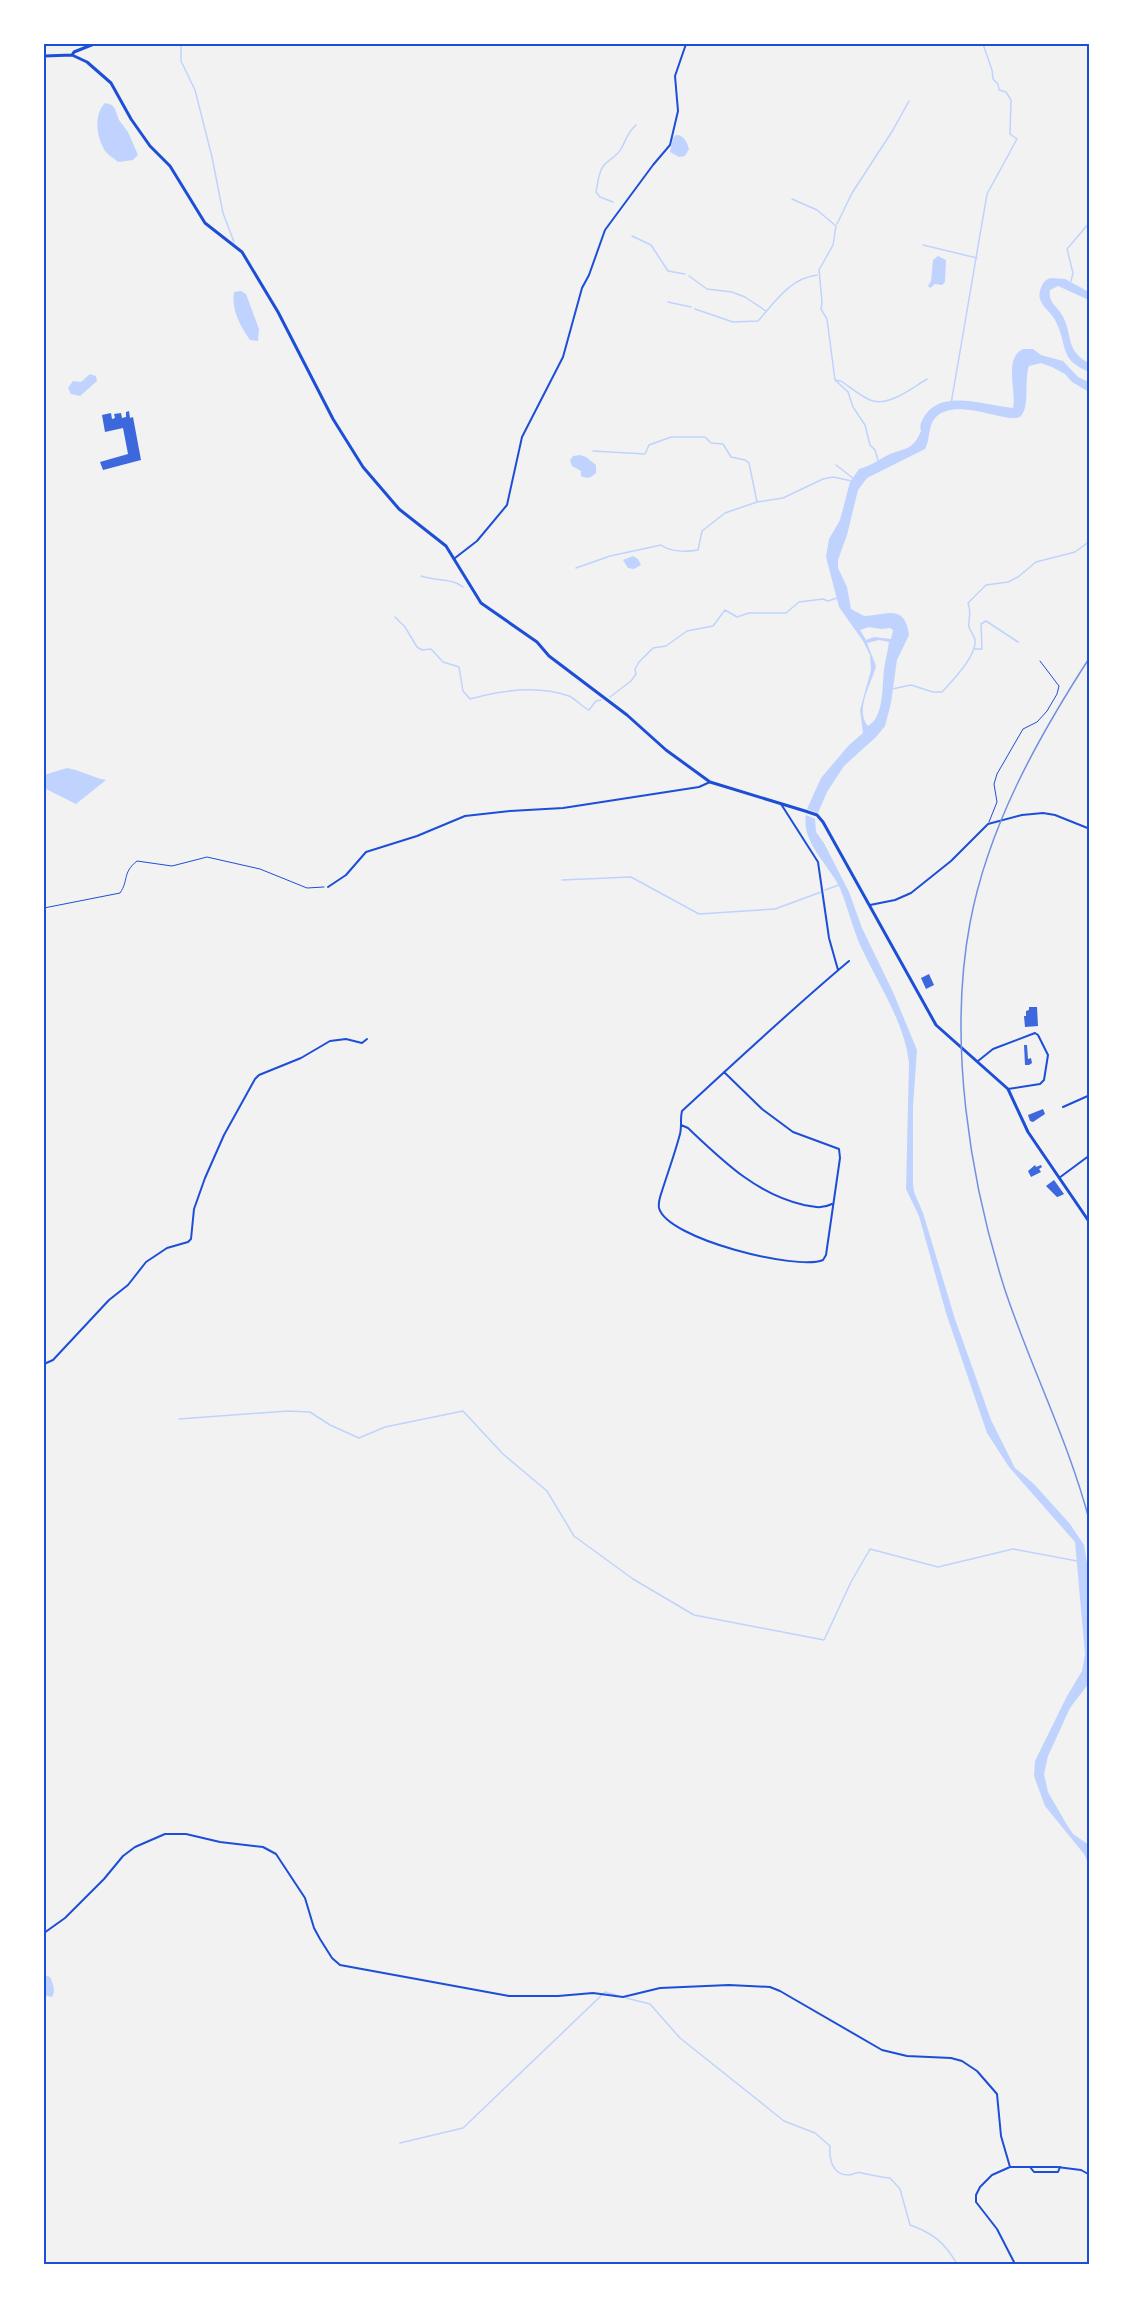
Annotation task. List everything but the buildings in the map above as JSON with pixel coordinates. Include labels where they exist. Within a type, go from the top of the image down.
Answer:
[{"type":"street","points":[[72,56],[74,52],[94,44]]},
{"type":"street","points":[[455,558],[477,542],[507,505],[522,437],[563,357],[582,288],[592,268],[605,230],[652,165],[670,146],[678,111],[675,76],[686,44]]},
{"type":"street","points":[[44,56],[72,56],[87,62],[111,83],[131,119],[150,146],[170,166],[205,223],[242,252],[278,312],[329,412],[363,467],[399,509],[446,546],[481,603],[537,642],[549,656],[627,715],[666,750],[710,782],[817,815],[936,1025],[1008,1089],[1028,1132],[1089,1223]]},
{"type":"street","points":[[328,887],[346,875],[366,852],[417,836],[465,816],[563,808],[699,787],[710,782]]},
{"type":"street","points":[[781,804],[818,862],[829,938],[838,970]]},
{"type":"street","points":[[869,905],[911,893],[951,861],[988,824],[1022,815],[1043,813],[1055,815],[1089,829]]},
{"type":"street","points":[[724,1072],[762,1109],[793,1132],[839,1149],[840,1158],[826,1255],[823,1260],[813,1264],[732,1250],[702,1240],[677,1227],[663,1216],[658,1202],[681,1125],[682,1111],[724,1072],[849,961]]},
{"type":"street","points":[[978,1061],[993,1049],[1035,1033],[1038,1035],[1048,1055],[1044,1080],[1040,1084],[1008,1089]]},
{"type":"street","points":[[44,1364],[53,1360],[109,1300],[128,1286],[146,1262],[167,1248],[182,1245],[191,1239],[194,1209],[224,1135],[259,1075],[301,1058],[330,1041],[346,1039],[359,1043],[367,1039]]},
{"type":"street","points":[[1063,1107],[1089,1095]]},
{"type":"street","points":[[681,1125],[688,1128],[726,1162],[766,1192],[815,1207],[821,1208],[832,1204]]},
{"type":"street","points":[[1059,1178],[1089,1155]]},
{"type":"street","points":[[44,1933],[70,1913],[126,1853],[159,1836],[178,1833],[219,1842],[263,1847],[271,1850],[282,1860],[308,1904],[314,1928],[320,1939],[332,1958],[340,1965],[509,1996],[593,1993],[623,1997],[660,1988],[760,1986],[780,1991],[882,2050],[907,2056],[941,2057],[962,2061],[977,2071],[998,2094],[1002,2136],[1010,2167]]},
{"type":"street","points":[[1015,2265],[997,2229],[976,2202],[976,2195],[980,2187],[992,2175],[1010,2167],[1060,2167],[1081,2170],[1089,2175]]},
{"type":"lane","points":[[988,824],[997,802],[994,784],[997,774],[1023,729],[1037,722],[1057,694],[1059,686],[1040,660]]},
{"type":"path","points":[[44,908],[120,893],[123,890],[128,868],[137,861],[172,866],[207,856],[260,869],[307,888],[328,887]]},
{"type":"water","points":[[105,103],[112,105],[128,132],[138,155],[133,160],[118,162],[104,149],[97,125],[99,113]]},
{"type":"water","points":[[676,135],[683,138],[687,144],[689,149],[685,156],[679,157],[670,152],[673,138]]},
{"type":"water","points":[[938,256],[946,260],[945,282],[942,285],[935,284],[930,288],[928,286],[931,281],[933,260]]},
{"type":"water","points":[[1065,279],[1089,292],[1089,300],[1058,286],[1050,290],[1051,301],[1062,315],[1073,348],[1081,358],[1089,363],[1089,372],[1079,367],[1069,357],[1055,319],[1042,303],[1039,294],[1046,280]]},
{"type":"water","points":[[241,291],[246,294],[259,329],[258,341],[250,340],[237,317],[233,298],[234,292]]},
{"type":"water","points":[[1023,349],[1033,349],[1041,355],[1063,361],[1078,377],[1089,382],[1089,392],[1052,367],[1041,363],[1029,366],[1026,400],[1021,416],[1015,418],[956,409],[944,412],[933,421],[925,449],[867,478],[858,490],[838,560],[838,568],[847,587],[851,609],[864,616],[898,614],[907,625],[909,635],[897,660],[885,726],[844,766],[827,792],[818,813],[807,809],[821,778],[849,745],[863,733],[860,710],[871,670],[870,655],[839,607],[826,557],[829,539],[840,520],[850,482],[859,469],[912,445],[921,431],[923,418],[934,406],[944,402],[966,401],[1013,408],[1012,367],[1017,353]],"holes":[[[869,627],[890,628],[893,630],[891,639],[874,637],[866,640],[860,630]],[[879,640],[889,642],[880,709],[868,726],[864,720],[863,704],[876,666],[867,643]]]},
{"type":"water","points":[[90,374],[96,376],[97,381],[80,396],[71,394],[68,388],[73,381],[81,382]]},
{"type":"water","points":[[580,455],[596,465],[596,473],[592,476],[587,478],[581,476],[581,471],[572,466],[570,460],[573,456]]},
{"type":"water","points":[[633,556],[641,565],[634,569],[628,568],[623,560]]},
{"type":"water","points":[[67,768],[106,780],[76,804],[44,788],[44,775]]},
{"type":"water","points":[[806,815],[815,819],[816,832],[849,892],[862,928],[893,992],[917,1050],[913,1106],[914,1192],[923,1213],[955,1319],[991,1420],[1015,1468],[1034,1484],[1070,1524],[1084,1545],[1090,1583],[1089,1683],[1070,1708],[1048,1756],[1044,1774],[1048,1792],[1067,1825],[1073,1834],[1089,1845],[1089,1865],[1084,1854],[1045,1806],[1034,1776],[1035,1761],[1082,1671],[1085,1654],[1075,1542],[1009,1467],[987,1433],[946,1313],[919,1216],[906,1189],[909,1063],[906,1047],[895,1015],[858,940],[840,888],[808,835]]},
{"type":"water","points":[[44,1975],[50,1977],[52,1982],[54,1989],[52,1997],[44,1995]]},
{"type":"waterway","points":[[181,44],[181,61],[195,90],[223,213],[234,242]]},
{"type":"waterway","points":[[951,404],[987,194],[1017,139],[1010,134],[1011,100],[1006,92],[999,90],[998,84],[993,79],[983,44]]},
{"type":"waterway","points":[[837,224],[852,193],[909,101]]},
{"type":"waterway","points":[[613,202],[600,197],[596,192],[599,174],[604,165],[619,151],[636,125]]},
{"type":"waterway","points":[[792,199],[817,210],[836,226],[833,245],[819,270],[821,309],[827,319],[835,380],[848,392],[853,407],[865,425],[870,445],[875,450],[879,464]]},
{"type":"waterway","points":[[1071,281],[1073,273],[1067,249],[1090,222]]},
{"type":"waterway","points":[[632,236],[651,245],[668,271],[685,274]]},
{"type":"waterway","points":[[923,245],[977,258]]},
{"type":"waterway","points":[[695,309],[733,322],[758,321],[791,286],[807,277],[817,275]]},
{"type":"waterway","points":[[689,276],[707,289],[732,292],[745,297],[766,311]]},
{"type":"waterway","points":[[668,302],[691,307]]},
{"type":"waterway","points":[[835,380],[841,381],[859,394],[877,402],[900,396],[927,379]]},
{"type":"waterway","points":[[593,451],[645,454],[649,445],[671,437],[705,437],[711,443],[723,444],[731,457],[749,463],[757,502]]},
{"type":"waterway","points":[[836,465],[854,479]]},
{"type":"waterway","points":[[576,568],[610,556],[661,545],[679,551],[698,550],[702,531],[725,513],[757,502],[783,498],[823,479],[833,477],[852,481]]},
{"type":"waterway","points":[[892,689],[911,685],[933,692],[942,692],[963,668],[975,646],[975,640],[969,627],[968,603],[986,585],[1008,582],[1036,562],[1075,552],[1090,541]]},
{"type":"waterway","points":[[421,576],[454,582],[463,587]]},
{"type":"waterway","points":[[610,697],[631,681],[636,674],[635,669],[639,662],[653,648],[666,646],[687,631],[713,626],[725,610],[737,617],[749,613],[786,613],[799,602],[823,599],[828,601],[837,598]]},
{"type":"waterway","points":[[395,617],[405,627],[417,647],[422,650],[431,649],[443,662],[459,667],[463,691],[470,699],[507,691],[545,691],[569,696],[589,710],[596,701],[601,700]]},
{"type":"waterway","points":[[975,649],[982,649],[981,624],[986,621],[1018,642]]},
{"type":"waterway","points":[[562,880],[631,877],[699,914],[775,909],[821,892]]},
{"type":"waterway","points":[[825,890],[839,885]]},
{"type":"waterway","points":[[179,1419],[288,1411],[310,1412],[330,1425],[359,1438],[385,1427],[463,1411],[503,1454],[547,1491],[574,1536],[633,1579],[694,1615],[824,1640],[851,1582],[870,1549],[938,1567],[1013,1549],[1077,1561]]},
{"type":"waterway","points":[[400,2143],[463,2128],[605,1992],[616,1995]]},
{"type":"waterway","points":[[626,1998],[650,2004],[680,2038],[784,2121],[815,2133],[830,2146],[831,2160],[838,2172],[848,2175],[860,2173],[890,2178],[900,2189],[910,2225],[938,2240],[957,2264]]},
{"type":"railway","points":[[1090,657],[1033,752],[989,852],[970,923],[961,1014],[962,1061],[972,1156],[992,1247],[1015,1319],[1072,1463],[1090,1523]]}]
